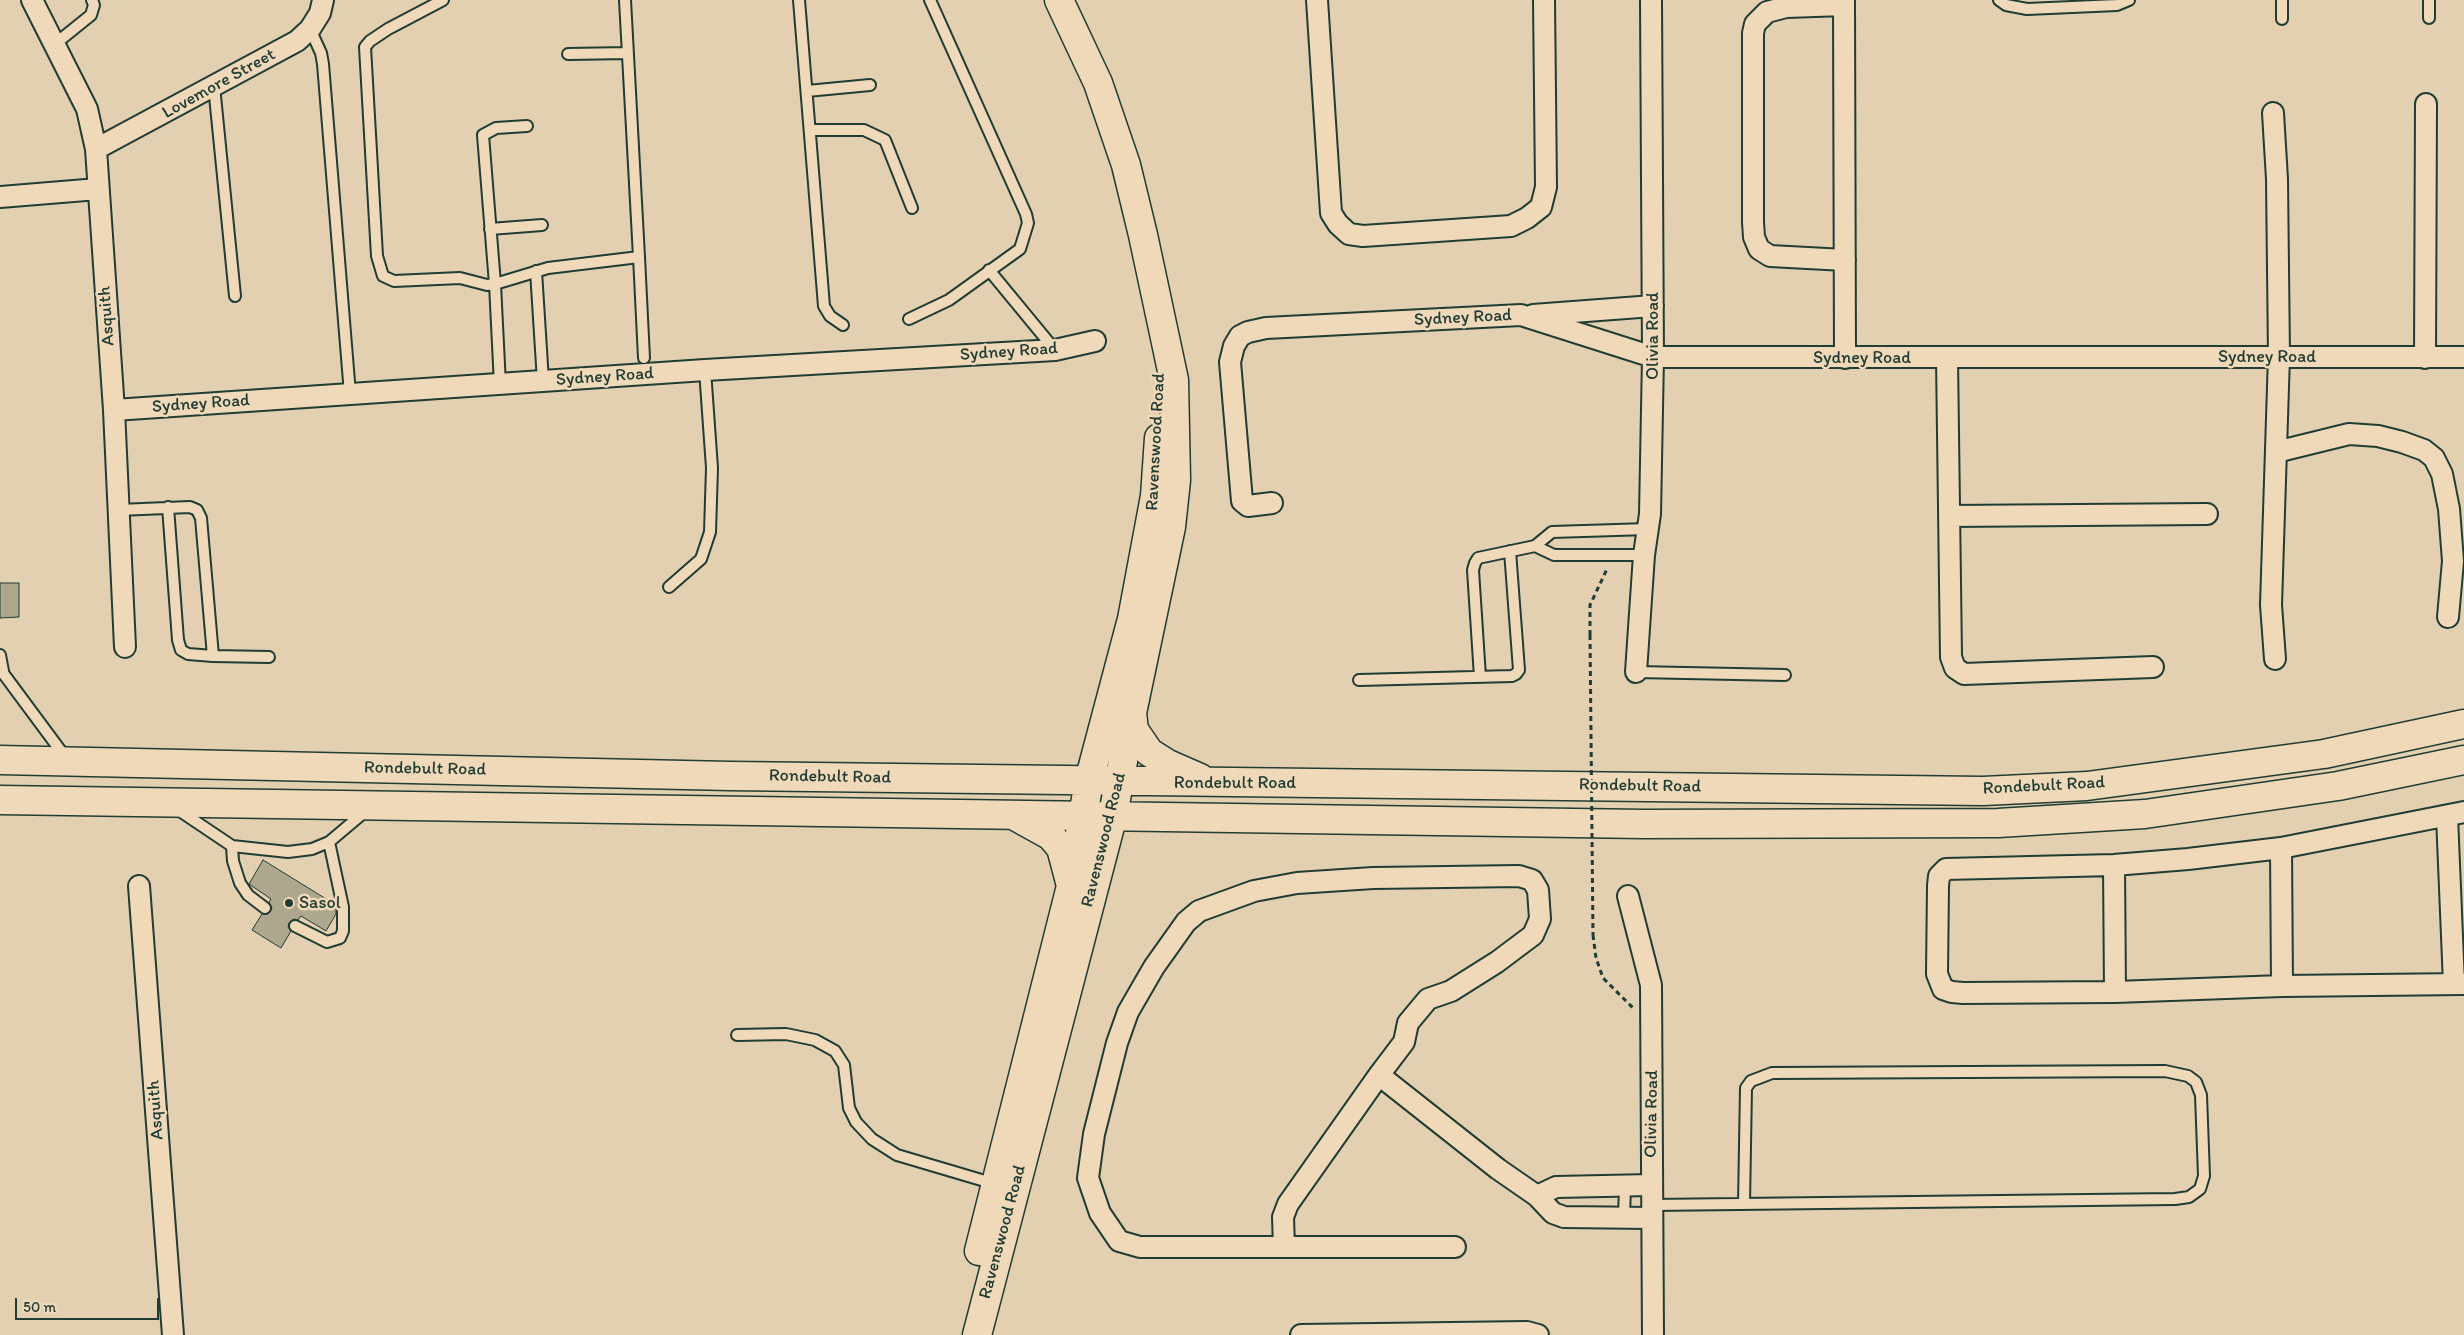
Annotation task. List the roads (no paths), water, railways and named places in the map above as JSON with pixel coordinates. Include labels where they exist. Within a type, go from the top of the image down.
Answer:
[{"type":"main road","name":"Ravenswood Road","points":[[958,1335],[1005,1186],[1113,815],[1132,713],[1172,527],[1176,480],[1174,380],[1126,165],[1098,83],[1059,0]]},
{"type":"main road","name":"Ravenswood Road","points":[[977,1335],[1005,1186],[1071,886],[1089,781],[1132,619],[1147,546],[1155,496],[1159,440],[1158,380],[1165,336]]},
{"type":"main road","points":[[1132,713],[1134,730],[1149,752],[1168,764],[1213,783]]},
{"type":"main road","name":"Rondebult Road","points":[[0,760],[730,776],[1119,782],[1365,782],[1982,790],[2087,786],[2324,754],[2464,724]]},
{"type":"main road","name":"Rondebult Road","points":[[0,800],[1084,814],[1643,824],[1998,823],[2146,814],[2338,786],[2464,760]]},
{"type":"main road","points":[[1009,814],[1051,836],[1061,848],[1071,886]]},
{"type":"street","name":"Asquith","points":[[32,0],[87,109],[96,149],[114,410],[125,647]]},
{"type":"street","name":"Lovemore Street","points":[[96,149],[297,41],[310,29],[320,12],[323,0]]},
{"type":"street","points":[[1317,0],[1331,213],[1338,224],[1349,234],[1363,236],[1511,226],[1527,218],[1541,207],[1546,187],[1544,0]]},
{"type":"street","name":"Olivia Road","points":[[1636,672],[1644,555],[1648,529],[1653,357],[1651,0]]},
{"type":"street","points":[[1845,260],[1770,256],[1759,249],[1754,237],[1753,33],[1756,24],[1767,12],[1786,7],[1844,2],[1845,260],[1845,358]]},
{"type":"street","points":[[2425,358],[2426,104]]},
{"type":"street","points":[[2273,113],[2278,179],[2279,356],[2271,605],[2275,659]]},
{"type":"street","points":[[0,197],[98,189]]},
{"type":"street","points":[[1521,315],[1653,306]]},
{"type":"street","name":"Sydney Road","points":[[1272,503],[1248,506],[1242,501],[1230,362],[1234,346],[1240,336],[1266,328],[1521,315],[1653,357],[2464,357]]},
{"type":"street","name":"Sydney Road","points":[[114,410],[706,370],[1055,350],[1095,341]]},
{"type":"street","points":[[1948,358],[1951,657],[1955,668],[1964,674],[2152,667]]},
{"type":"street","points":[[2276,452],[2348,434],[2378,436],[2402,442],[2424,450],[2434,458],[2442,474],[2449,509],[2453,561],[2448,617]]},
{"type":"street","points":[[1949,516],[2207,514]]},
{"type":"street","points":[[2456,814],[2459,984],[2282,986],[2115,992],[1952,992],[1943,988],[1937,974],[1938,886],[1940,876],[1946,869],[1957,867],[2114,865],[2188,860],[2281,848],[2456,814]]},
{"type":"street","points":[[2281,848],[2282,986]]},
{"type":"street","points":[[2114,865],[2115,992]]},
{"type":"street","points":[[1284,1247],[1283,1217],[1288,1204],[1379,1074],[1404,1042],[1408,1023],[1428,999],[1450,991],[1497,962],[1534,935],[1540,919],[1538,890],[1532,880],[1519,876],[1349,879],[1297,883],[1254,891],[1199,911],[1186,922],[1154,967],[1128,1012],[1102,1100],[1088,1178],[1100,1213],[1111,1231],[1119,1240],[1140,1247],[1284,1247],[1455,1247]]},
{"type":"street","name":"Asquith","points":[[139,886],[173,1335]]},
{"type":"street","name":"Olivia Road","points":[[1628,896],[1651,985],[1653,1037],[1651,1202],[1653,1335]]},
{"type":"street","points":[[1379,1074],[1498,1169],[1537,1196],[1553,1213],[1564,1217],[1624,1217],[1651,1202],[1625,1186],[1556,1187],[1537,1196]]},
{"type":"street","points":[[1301,1335],[1527,1332],[1538,1335]]},
{"type":"lane","points":[[55,44],[91,15],[94,5],[92,0]]},
{"type":"lane","points":[[443,0],[388,29],[364,47],[380,270],[383,276],[394,280],[460,278],[487,285],[536,271],[581,262],[639,257]]},
{"type":"lane","points":[[625,0],[644,358]]},
{"type":"lane","points":[[799,0],[824,306],[830,316],[844,325]]},
{"type":"lane","points":[[909,319],[949,300],[1020,250],[1028,224],[1026,214],[930,0]]},
{"type":"lane","points":[[1999,0],[2006,5],[2027,9],[2118,5],[2129,0]]},
{"type":"lane","points":[[2282,0],[2282,19]]},
{"type":"lane","points":[[2429,0],[2429,18]]},
{"type":"lane","points":[[310,29],[321,53],[323,64],[350,394]]},
{"type":"lane","points":[[568,54],[628,53]]},
{"type":"lane","points":[[807,91],[870,85]]},
{"type":"lane","points":[[214,86],[235,296]]},
{"type":"lane","points":[[500,385],[495,284],[483,135],[496,128],[527,126]]},
{"type":"lane","points":[[811,130],[864,130],[885,140],[912,208]]},
{"type":"lane","points":[[490,229],[542,225]]},
{"type":"lane","points":[[989,270],[1055,350]]},
{"type":"lane","points":[[536,271],[543,381]]},
{"type":"lane","points":[[669,587],[701,559],[710,532],[712,468],[706,370]]},
{"type":"lane","points":[[119,510],[190,506],[197,510],[201,518],[213,656]]},
{"type":"lane","points":[[168,508],[178,640],[181,650],[188,654],[213,656],[269,657]]},
{"type":"lane","points":[[1480,677],[1473,570],[1478,558],[1536,546],[1552,532],[1648,529]]},
{"type":"lane","points":[[1536,546],[1554,555],[1644,555]]},
{"type":"lane","points":[[1359,680],[1512,676],[1519,670],[1510,551]]},
{"type":"lane","points":[[0,655],[1,670],[68,760]]},
{"type":"lane","points":[[1636,672],[1785,675]]},
{"type":"lane","points":[[167,803],[232,846],[300,851],[329,842],[374,805]]},
{"type":"lane","points":[[294,926],[327,942],[340,938],[343,932],[343,907],[329,842]]},
{"type":"lane","points":[[232,846],[233,861],[240,883],[248,895],[265,908]]},
{"type":"lane","points":[[737,1035],[786,1034],[815,1040],[835,1051],[844,1065],[849,1108],[856,1122],[872,1139],[897,1154],[1005,1186]]},
{"type":"lane","points":[[1651,1202],[1744,1204],[2175,1199],[2189,1197],[2200,1189],[2204,1176],[2201,1095],[2196,1082],[2188,1076],[2171,1072],[1772,1073],[1752,1081],[1746,1088],[1744,1204]]},
{"type":"lane","points":[[1624,1217],[1625,1186]]},
{"type":"place","name":"Sasol","points":[[289,903]]}]
